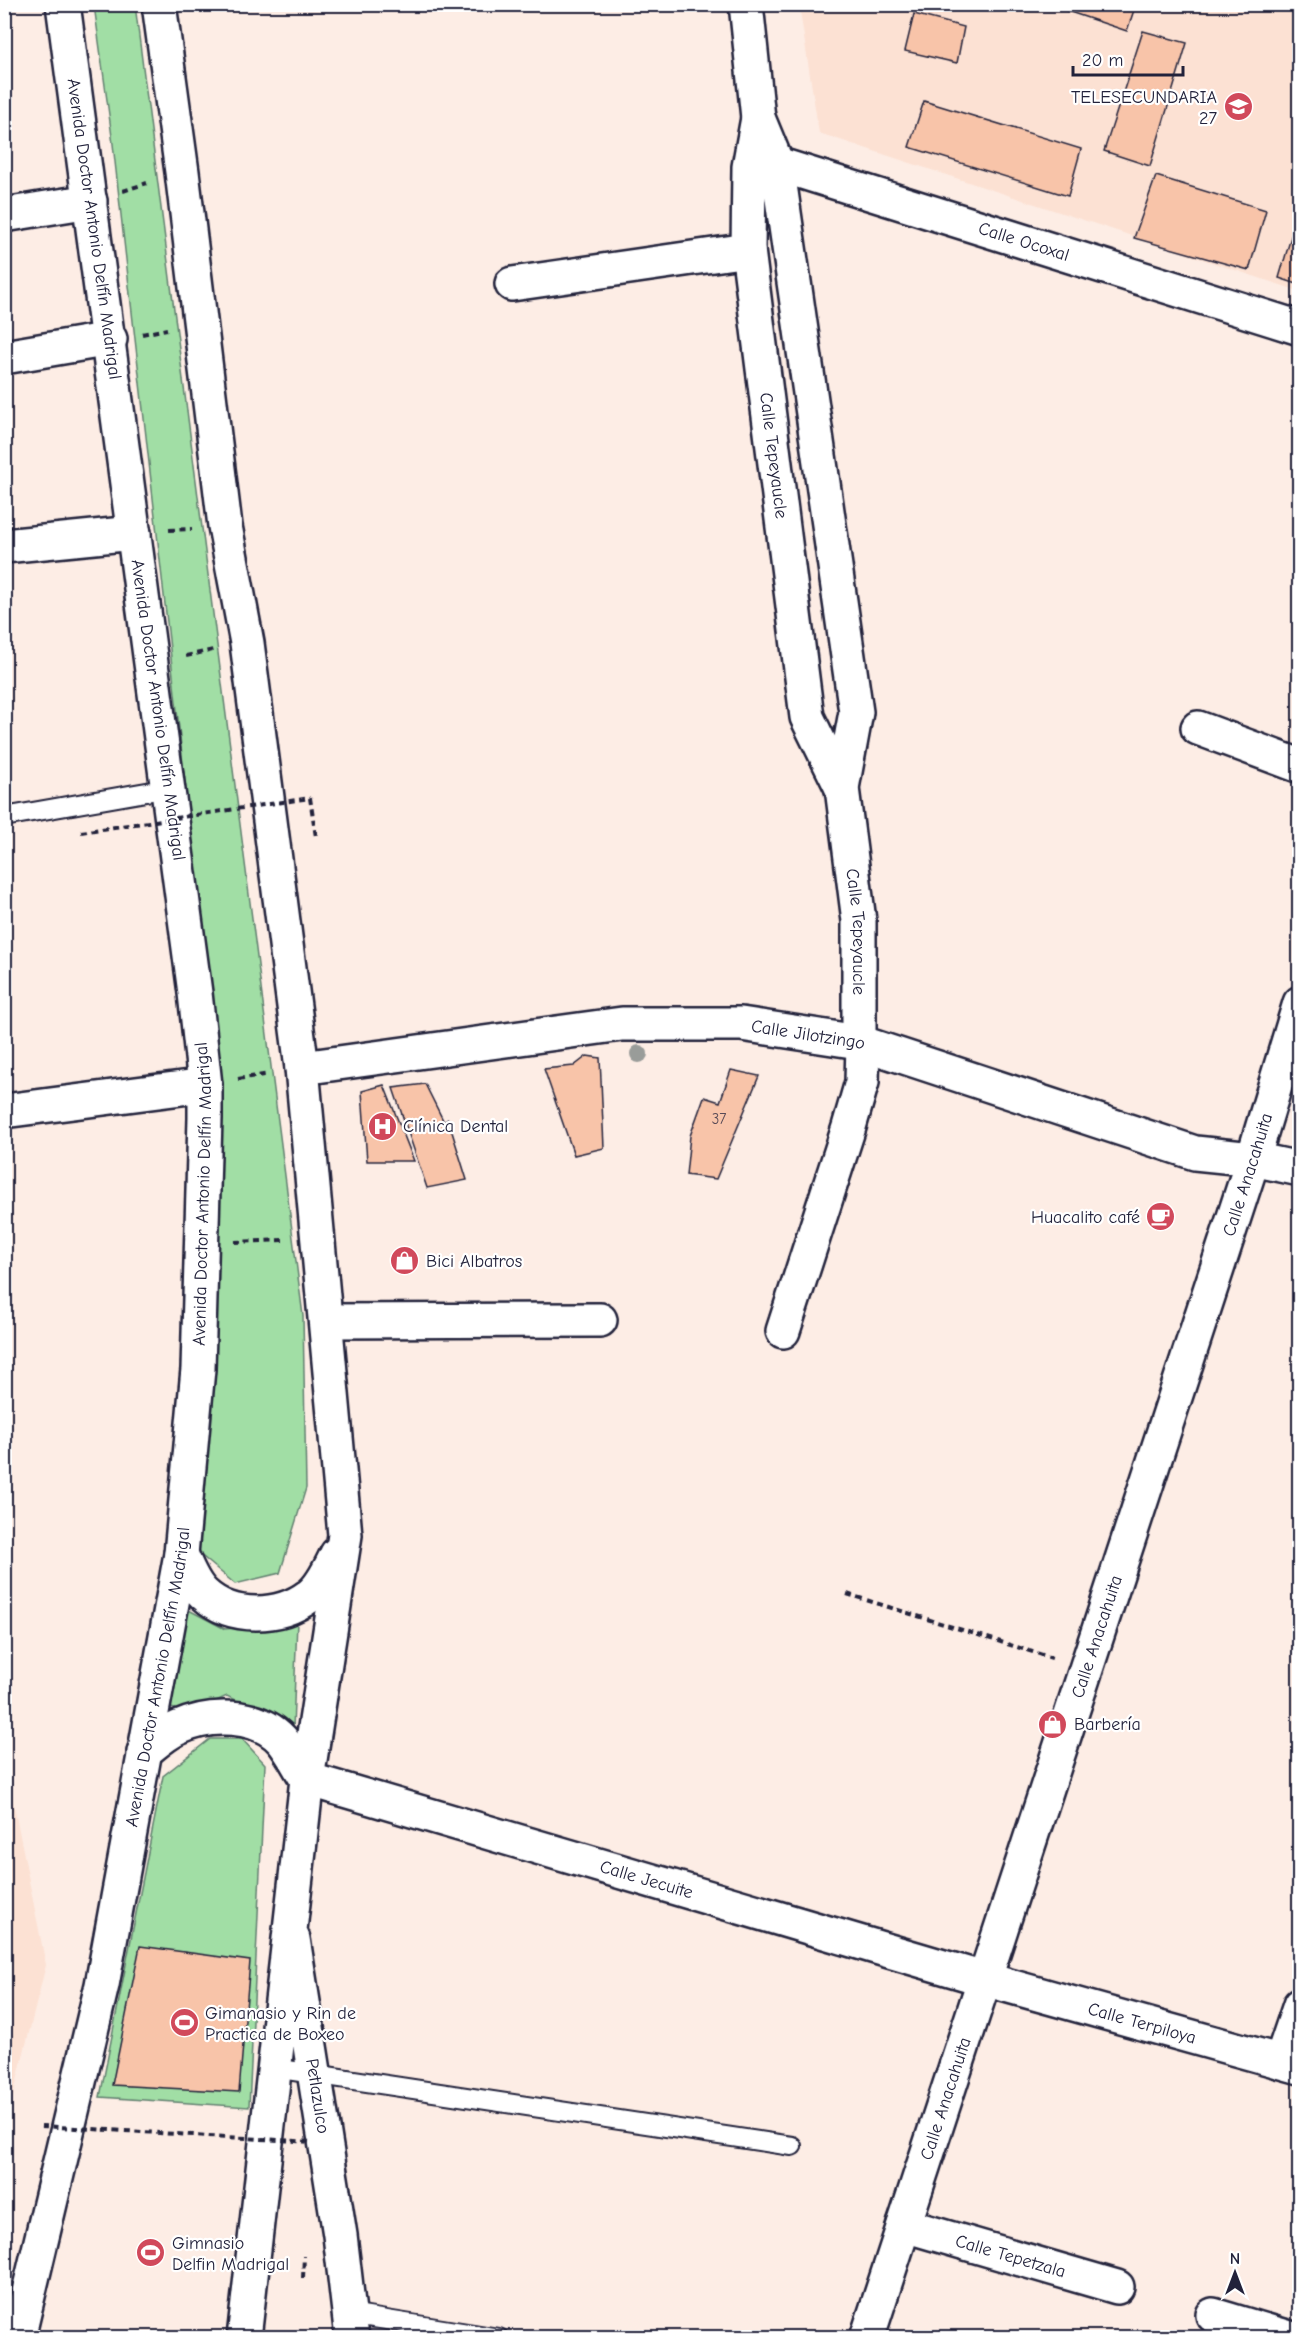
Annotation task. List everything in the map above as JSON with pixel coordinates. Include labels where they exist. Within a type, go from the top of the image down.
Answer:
[{"type":"street","name":"Avenida Doctor Antonio Delfín Madrigal","points":[[18,2337],[102,1985],[181,1554],[198,1369],[205,1085],[153,662],[63,4]]},
{"type":"street","points":[[159,4],[225,526],[247,643],[302,1068],[345,1535],[308,1779],[243,2337]]},
{"type":"street","name":"Calle Tepeyaucle","points":[[746,4],[763,166],[856,712],[842,788],[859,921],[862,1082],[783,1331]]},
{"type":"street","name":"Calle Tepeyaucle","points":[[763,166],[748,250],[807,717],[842,788]]},
{"type":"street","name":"Calle Ocoxal","points":[[763,166],[1299,328]]},
{"type":"street","points":[[4,215],[90,201]]},
{"type":"street","points":[[512,284],[748,250]]},
{"type":"street","points":[[4,357],[110,339]]},
{"type":"street","points":[[4,546],[134,533]]},
{"type":"street","points":[[1198,728],[1299,766]]},
{"type":"street","name":"Calle Anacahuita","points":[[867,2337],[1253,1159],[1299,1003]]},
{"type":"street","name":"Calle Jilotzingo","points":[[302,1068],[622,1024],[741,1024],[861,1042],[1195,1153],[1253,1159],[1299,1169]]},
{"type":"street","points":[[4,1111],[205,1085]]},
{"type":"street","points":[[326,1321],[600,1320]]},
{"type":"street","points":[[181,1554],[192,1579],[205,1595],[233,1610],[260,1614],[288,1609],[311,1595],[328,1572],[345,1535]]},
{"type":"street","points":[[144,1752],[177,1728],[207,1719],[234,1718],[263,1725],[282,1740],[308,1779]]},
{"type":"street","name":"Calle Jecuite","points":[[308,1779],[984,1979]]},
{"type":"street","name":"Petlazulco","points":[[291,1922],[340,2235],[350,2326]]},
{"type":"street","name":"Calle Terpiloya","points":[[984,1979],[1290,2064]]},
{"type":"street","points":[[1290,2064],[1299,2005]]},
{"type":"street","name":"Calle Tepetzala","points":[[904,2224],[1118,2288]]},
{"type":"street","points":[[1213,2315],[1290,2337]]},
{"type":"lane","points":[[4,817],[169,788]]},
{"type":"lane","points":[[274,2068],[792,2146]]},
{"type":"lane","points":[[350,2326],[499,2337]]},
{"type":"path","points":[[90,201],[182,172]]},
{"type":"path","points":[[110,339],[201,323]]},
{"type":"path","points":[[134,533],[225,526]]},
{"type":"path","points":[[153,662],[247,643]]},
{"type":"path","points":[[81,832],[310,798],[316,837]]},
{"type":"path","points":[[205,1085],[302,1068]]},
{"type":"path","points":[[201,1244],[318,1239]]},
{"type":"path","points":[[847,1594],[1085,1668]]},
{"type":"path","points":[[41,2126],[312,2142]]},
{"type":"shaded area","points":[[799,5],[1299,5],[1299,291],[819,133]]},
{"type":"shaded area","points":[[5,1761],[46,1965],[4,2128]]},
{"type":"green space","points":[[94,5],[135,5],[303,1316],[306,1488],[280,1573],[235,1584],[197,1552],[216,1056],[113,144]]},
{"type":"green space","points":[[183,1607],[225,1629],[297,1621],[293,1729],[227,1696],[191,1712],[165,1707]]},
{"type":"green space","points":[[210,1739],[242,1739],[265,1764],[249,2107],[100,2097],[163,1776]]},
{"type":"building","points":[[1046,4],[1136,4],[1127,31]]},
{"type":"building","points":[[914,14],[964,27],[957,63],[905,51]]},
{"type":"building","points":[[1143,31],[1187,43],[1150,166],[1104,151]]},
{"type":"building","points":[[924,101],[1081,149],[1068,196],[909,147]]},
{"type":"building","points":[[1156,176],[1266,210],[1249,270],[1134,238]]},
{"type":"building","points":[[1300,206],[1300,285],[1279,278]]},
{"type":"building","points":[[587,1056],[600,1058],[604,1148],[574,1155],[544,1069],[574,1066]]},
{"type":"building","points":[[731,1070],[759,1076],[716,1179],[686,1175],[690,1136],[704,1097],[720,1102]]},
{"type":"building","points":[[425,1084],[444,1122],[448,1119],[467,1180],[427,1188],[393,1088]]},
{"type":"building","name":"Clínica Dental","points":[[384,1085],[414,1161],[367,1161],[362,1091]]},
{"type":"building","name":"Gimanasio y Rin de Practica de Boxeo","points":[[140,1946],[250,1961],[239,2092],[112,2085]]},
{"type":"place","name":"TELESECUNDARIA 27","points":[[1238,107]]},
{"type":"place","name":"Clínica Dental","points":[[382,1126]]},
{"type":"place","name":"Huacalito café","points":[[1161,1217]]},
{"type":"place","name":"Bici Albatros","points":[[405,1261]]},
{"type":"place","name":"Barbería","points":[[1053,1724]]},
{"type":"place","name":"Gimanasio y Rin de Practica de Boxeo","points":[[184,2023]]},
{"type":"place","name":"Gimnasio Delfin Madrigal","points":[[151,2253]]}]
